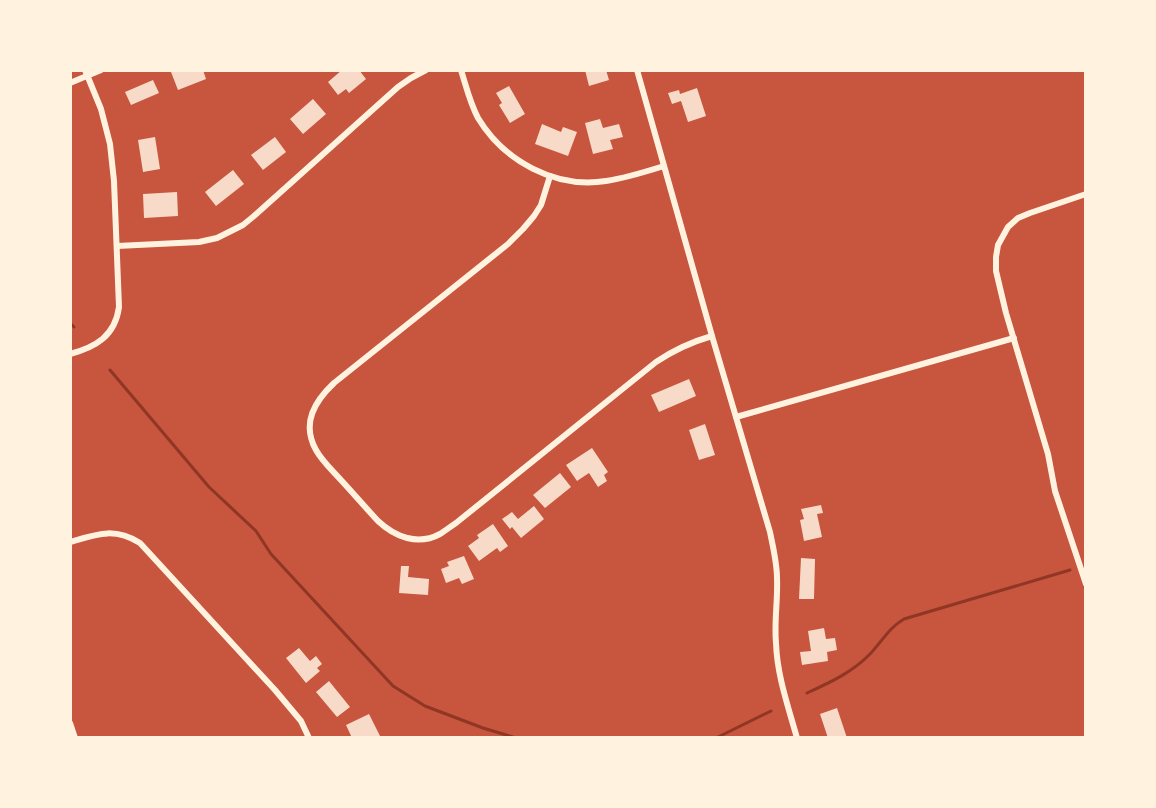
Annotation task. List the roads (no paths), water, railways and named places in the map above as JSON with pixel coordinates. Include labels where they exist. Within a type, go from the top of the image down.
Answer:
[{"type":"street","points":[[70,83],[86,73],[101,70]]},
{"type":"street","points":[[117,246],[199,242],[217,238],[237,229],[398,87],[426,70]]},
{"type":"street","points":[[461,70],[471,102],[490,134],[514,158],[531,168],[574,182],[606,182],[664,166]]},
{"type":"street","points":[[637,70],[770,532],[777,577],[776,652],[780,676],[797,738]]},
{"type":"street","points":[[70,354],[99,343],[118,316],[119,307],[114,181],[110,144],[101,109],[86,73]]},
{"type":"street","points":[[550,176],[541,205],[508,244],[334,383],[321,395],[314,407],[311,416],[311,431],[316,450],[387,530],[410,539],[440,534],[656,362],[670,352],[712,336]]},
{"type":"street","points":[[1086,194],[1018,218],[1002,236],[996,257],[997,276],[1048,454],[1055,491],[1086,584]]},
{"type":"street","points":[[736,417],[1014,338]]},
{"type":"street","points":[[70,542],[110,532],[122,534],[140,543],[301,721],[309,738]]},
{"type":"street","points":[[70,723],[75,738]]},
{"type":"waterway","points":[[70,323],[74,327]]},
{"type":"waterway","points":[[110,370],[209,487],[256,531],[271,554],[393,686],[425,706],[516,738]]},
{"type":"waterway","points":[[807,693],[857,666],[890,630],[904,619],[1070,570]]},
{"type":"waterway","points":[[716,738],[771,711]]}]
